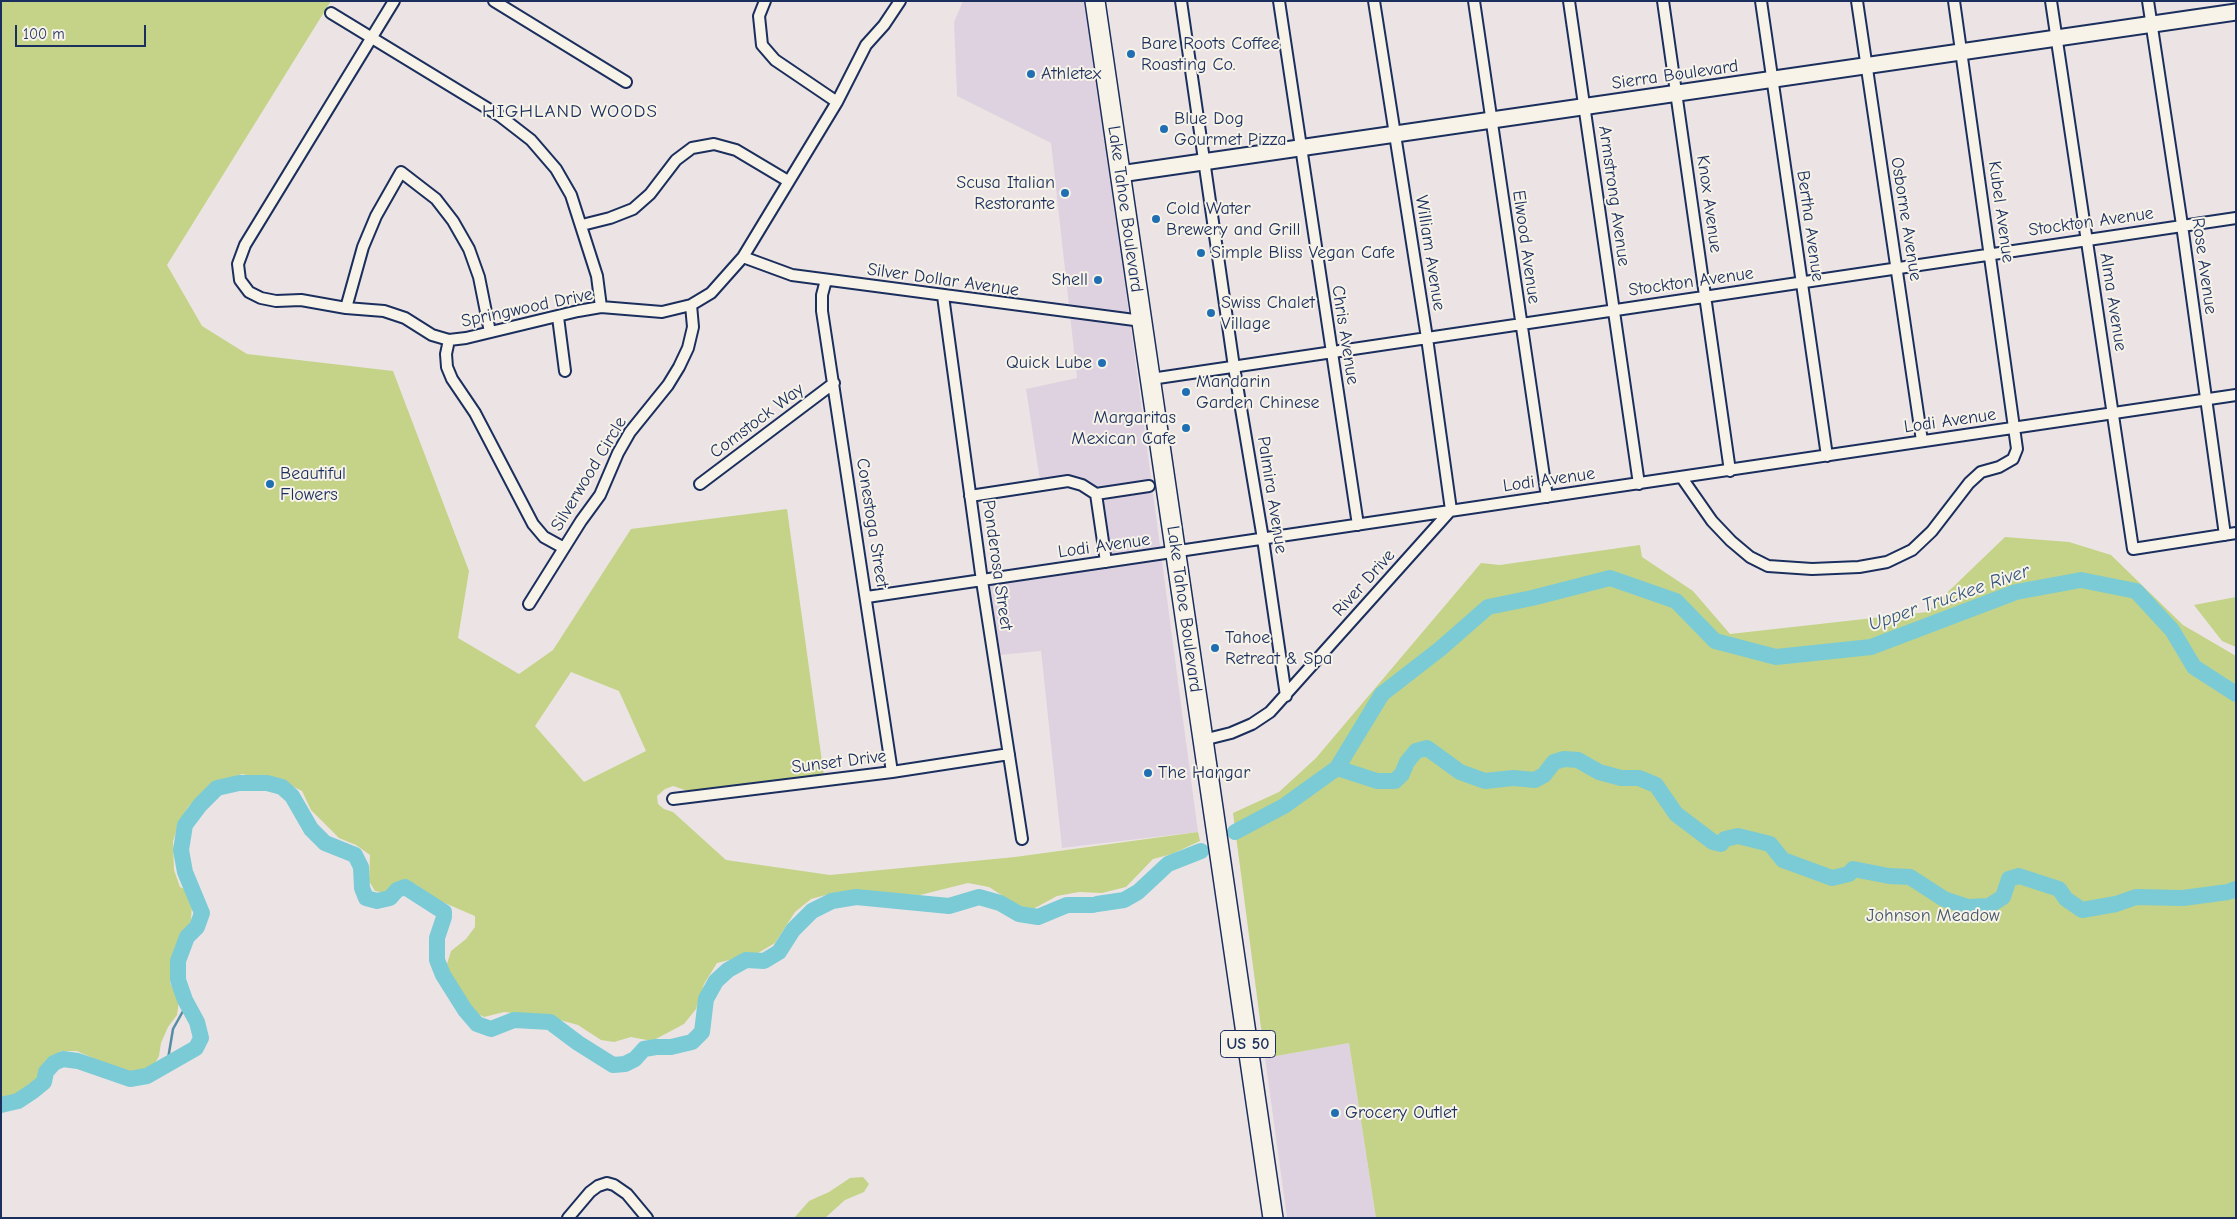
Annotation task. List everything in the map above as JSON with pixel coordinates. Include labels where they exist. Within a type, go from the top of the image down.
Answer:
[{"type":"highway","name":"Lake Tahoe Boulevard","points":[[1095,1],[1273,1218]]},
{"type":"street","name":"Springwood Drive","points":[[394,1],[245,245],[238,264],[240,280],[248,292],[261,298],[276,301],[301,300],[346,308],[384,311],[405,318],[432,334],[449,340],[601,307],[662,312],[691,305],[711,293],[743,257],[837,102],[866,45],[884,25],[900,1]]},
{"type":"street","points":[[494,1],[626,82]]},
{"type":"street","points":[[765,1],[759,16],[762,45],[775,60],[837,102]]},
{"type":"street","name":"Palmira Avenue","points":[[1181,1],[1234,367],[1263,539],[1286,696]]},
{"type":"street","name":"Chris Avenue","points":[[1278,1],[1358,525]]},
{"type":"street","name":"William Avenue","points":[[1374,1],[1427,338],[1451,510]]},
{"type":"street","name":"Elwood Avenue","points":[[1474,1],[1547,497]]},
{"type":"street","name":"Armstrong Avenue","points":[[1569,1],[1639,484]]},
{"type":"street","name":"Knox Avenue","points":[[1663,1],[1730,470]]},
{"type":"street","name":"Bertha Avenue","points":[[1761,1],[1827,456]]},
{"type":"street","name":"Osborne Avenue","points":[[1857,1],[1898,267],[1922,441]]},
{"type":"street","name":"Kubel Avenue","points":[[1682,478],[1712,521],[1750,557],[1768,566],[1812,569],[1859,567],[1887,562],[1912,550],[1932,531],[1969,483],[1981,472],[1999,467],[2014,459],[2017,449],[1954,1]]},
{"type":"street","name":"Alma Avenue","points":[[2051,1],[2134,548],[2231,534]]},
{"type":"street","name":"Rose Avenue","points":[[2148,1],[2207,399],[2231,534]]},
{"type":"street","name":"Sierra Boulevard","points":[[1120,174],[2236,12]]},
{"type":"street","points":[[331,13],[500,116],[531,140],[556,168],[571,195],[597,276],[601,307]]},
{"type":"street","points":[[582,225],[610,218],[639,205],[654,190],[676,160],[692,148],[714,144],[736,150],[788,181]]},
{"type":"street","points":[[346,308],[362,247],[376,216],[401,172],[436,199],[453,221],[469,250],[479,277],[490,332]]},
{"type":"street","name":"Stockton Avenue","points":[[1150,379],[2236,218]]},
{"type":"street","name":"Silver Dollar Avenue","points":[[743,257],[792,275],[1142,321]]},
{"type":"street","name":"Conestoga Street","points":[[826,280],[822,295],[822,311],[892,772]]},
{"type":"street","name":"Ponderosa Street","points":[[942,296],[982,581],[1022,839]]},
{"type":"street","name":"Silverwood Circle","points":[[449,340],[446,354],[447,367],[452,379],[475,413],[533,524],[544,537],[564,548],[600,495],[618,453],[630,432],[668,385],[679,367],[688,348],[693,327],[691,305]]},
{"type":"street","points":[[558,317],[565,371]]},
{"type":"street","name":"Comstock Way","points":[[700,484],[834,384]]},
{"type":"street","name":"Lodi Avenue","points":[[867,598],[2236,395]]},
{"type":"street","points":[[970,496],[1068,481],[1082,485],[1096,494],[1149,486]]},
{"type":"street","points":[[1096,494],[1106,562]]},
{"type":"street","name":"River Drive","points":[[1203,740],[1231,733],[1252,724],[1270,712],[1451,510]]},
{"type":"street","points":[[529,604],[564,548]]},
{"type":"street","name":"Sunset Drive","points":[[673,799],[892,772],[1009,754]]},
{"type":"street","points":[[568,1218],[590,1192],[598,1186],[607,1183],[620,1188],[627,1194],[647,1218]]},
{"type":"shaded area","points":[[963,1],[1085,1],[1126,290],[1198,832],[1062,848],[1041,651],[1000,655],[985,583],[1109,566],[1097,491],[1040,481],[1026,389],[1077,378],[1051,143],[957,96],[954,22]]},
{"type":"shaded area","points":[[1349,1043],[1376,1218],[1287,1218],[1265,1058]]},
{"type":"green space","points":[[1,1],[331,1],[167,265],[202,326],[247,354],[393,371],[469,571],[458,638],[519,674],[553,650],[631,529],[787,509],[824,776],[697,790],[685,790],[673,786],[665,789],[657,796],[658,804],[664,809],[673,812],[726,860],[830,875],[1015,857],[1198,832],[1200,841],[1172,854],[1153,859],[1126,887],[1102,893],[1079,892],[1057,896],[1033,909],[1020,907],[989,887],[968,883],[920,895],[837,892],[811,899],[795,912],[775,943],[758,953],[717,963],[704,984],[696,1009],[684,1024],[652,1041],[631,1037],[614,1042],[601,1040],[578,1025],[549,1017],[504,1012],[484,1017],[476,1013],[446,967],[451,951],[466,939],[475,927],[475,916],[433,898],[417,885],[405,880],[393,886],[386,893],[375,891],[369,881],[370,855],[356,845],[339,838],[311,810],[302,791],[284,782],[242,774],[214,784],[188,807],[179,823],[173,841],[174,870],[180,887],[186,890],[192,903],[191,921],[177,945],[170,968],[170,983],[179,1000],[177,1015],[168,1027],[161,1043],[159,1056],[152,1069],[138,1075],[126,1073],[77,1051],[61,1051],[48,1059],[32,1086],[21,1095],[1,1100]],"holes":[[[571,672],[619,691],[646,751],[584,782],[535,726]]]},
{"type":"green space","name":"Johnson Meadow","points":[[2005,537],[2069,542],[2111,555],[2183,625],[2236,656],[2236,1218],[1376,1218],[1349,1043],[1265,1058],[1233,813],[1279,792],[1316,758],[1481,563],[1500,565],[1640,545],[1642,557],[1693,591],[1730,634],[1927,612]]},
{"type":"green space","points":[[2236,597],[2236,647],[2222,641],[2194,605]]},
{"type":"green space","points":[[863,1177],[869,1184],[864,1192],[845,1200],[825,1218],[794,1218],[809,1201],[829,1192],[850,1178]]},
{"type":"waterway","name":"Upper Truckee River","points":[[1235,832],[1284,806],[1337,768],[1382,694],[1440,649],[1488,607],[1610,578],[1676,601],[1715,641],[1776,657],[1871,647],[2016,592],[2081,580],[2136,591],[2172,630],[2194,667],[2236,694]]},
{"type":"waterway","name":"Upper Truckee River","points":[[1337,768],[1377,781],[1395,781],[1402,774],[1407,762],[1416,751],[1427,748],[1460,772],[1485,781],[1513,778],[1535,780],[1544,775],[1554,762],[1564,759],[1578,760],[1599,772],[1621,778],[1639,778],[1656,785],[1676,814],[1713,842],[1721,844],[1725,839],[1738,836],[1770,844],[1783,860],[1832,878],[1849,874],[1853,869],[1889,876],[1910,877],[1944,899],[1968,907],[1989,906],[2003,897],[2009,879],[2019,876],[2059,889],[2066,899],[2082,910],[2116,904],[2136,897],[2183,898],[2228,892],[2236,889]]},
{"type":"waterway","name":"Upper Truckee River","points":[[1,1105],[18,1101],[33,1091],[44,1082],[46,1072],[54,1063],[63,1059],[78,1061],[130,1079],[147,1076],[196,1048],[201,1038],[197,1022],[185,1000],[178,980],[178,961],[187,937],[197,927],[202,913],[185,872],[181,850],[185,825],[200,805],[217,788],[239,783],[267,783],[282,787],[292,796],[311,829],[325,843],[355,855],[361,867],[362,888],[366,898],[377,901],[390,898],[397,890],[405,887],[444,912],[437,938],[437,960],[443,975],[465,1010],[477,1024],[491,1029],[514,1020],[550,1022],[578,1043],[613,1065],[625,1064],[635,1059],[644,1049],[671,1047],[692,1042],[702,1032],[706,999],[716,981],[728,970],[746,960],[764,961],[779,952],[793,930],[812,911],[832,901],[856,897],[949,906],[979,897],[1000,903],[1019,914],[1038,917],[1067,905],[1093,905]]},
{"type":"waterway","name":"Upper Truckee River","points":[[1097,904],[1124,900],[1138,892],[1168,864],[1201,851]]},
{"type":"waterway","name":"Upper Truckee River","points":[[167,1065],[173,1029],[187,1004]]},
{"type":"place","name":"Bare Roots Coffee Roasting Co.","points":[[1131,54]]},
{"type":"place","name":"Athletex","points":[[1031,74]]},
{"type":"place","name":"Blue Dog Gourmet Pizza","points":[[1164,129]]},
{"type":"place","name":"Scusa Italian Restorante","points":[[1065,193]]},
{"type":"place","name":"Cold Water Brewery and Grill","points":[[1156,219]]},
{"type":"place","name":"Simple Bliss Vegan Cafe","points":[[1201,253]]},
{"type":"place","name":"Shell","points":[[1098,280]]},
{"type":"place","name":"Swiss Chalet Village","points":[[1211,313]]},
{"type":"place","name":"Quick Lube","points":[[1102,363]]},
{"type":"place","name":"Mandarin Garden Chinese","points":[[1186,392]]},
{"type":"place","name":"Margaritas Mexican Cafe","points":[[1186,428]]},
{"type":"place","name":"Beautiful Flowers","points":[[270,484]]},
{"type":"place","name":"Tahoe Retreat & Spa","points":[[1215,648]]},
{"type":"place","name":"The Hangar","points":[[1148,773]]},
{"type":"place","name":"Grocery Outlet","points":[[1335,1113]]},
{"type":"district","name":"HIGHLAND WOODS","points":[[570,112]]}]
